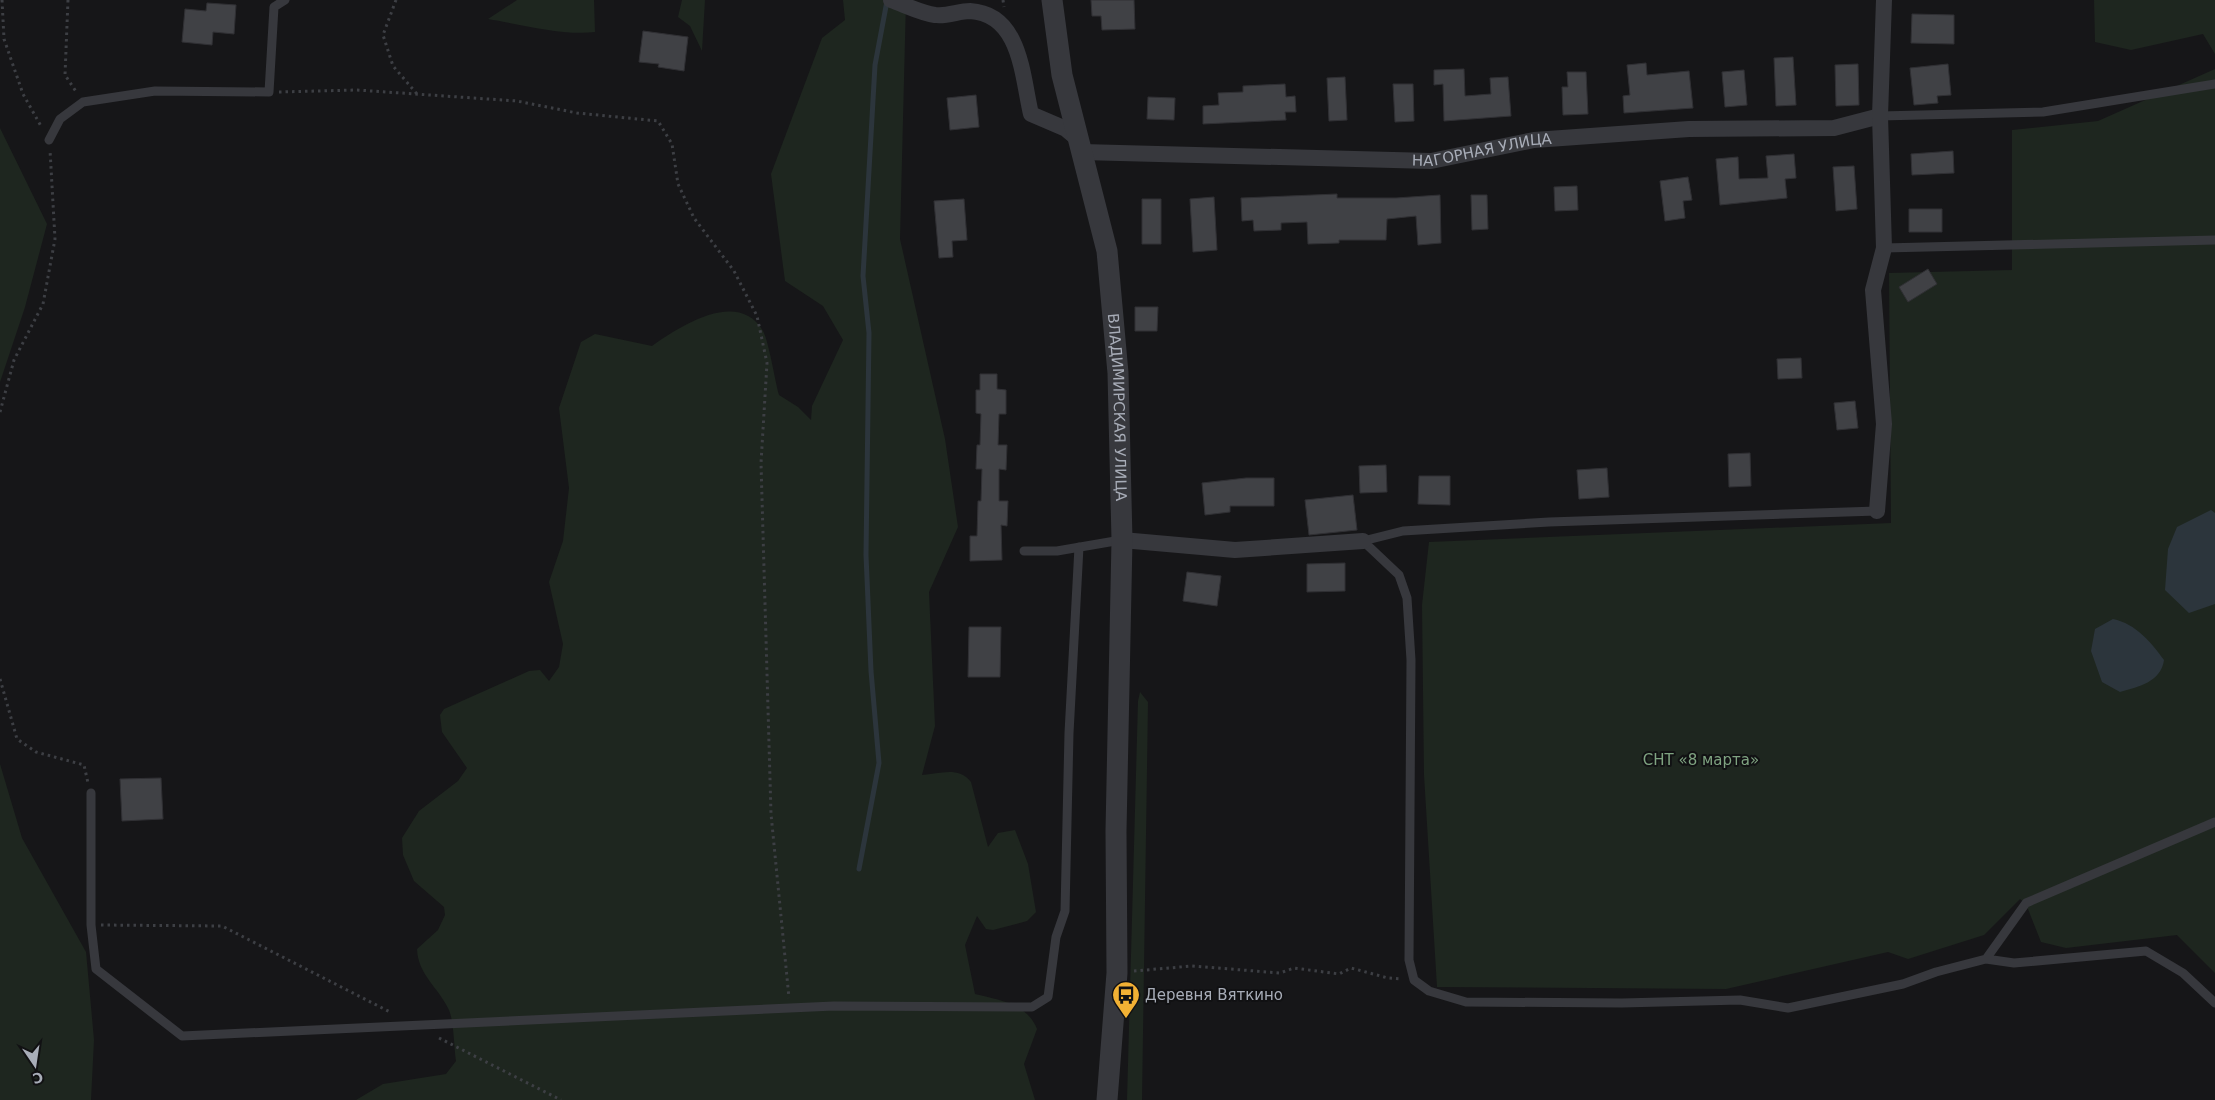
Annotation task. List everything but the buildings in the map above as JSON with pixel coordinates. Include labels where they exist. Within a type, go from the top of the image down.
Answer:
[{"type":"street","points":[[891,0],[936,16],[970,12],[992,16],[1004,25],[1015,44],[1031,114],[1066,129],[1080,146]]},
{"type":"street","name":"ВЛАДИМИРСКАЯ УЛИЦА","points":[[1052,0],[1062,76],[1107,251],[1118,374],[1122,540],[1118,744],[1117,973],[1107,1100]]},
{"type":"street","points":[[1877,511],[1884,424],[1873,290],[1884,248],[1880,116],[1884,0]]},
{"type":"street","name":"НАГОРНАЯ УЛИЦА","points":[[1080,146],[1431,161],[1534,140],[1689,129],[1834,128],[1880,116]]},
{"type":"street","points":[[1122,540],[1235,550],[1363,541]]},
{"type":"lane","points":[[49,140],[60,119],[83,102],[155,91],[268,92],[274,7],[285,0]]},
{"type":"lane","points":[[1880,116],[2043,112],[2215,84]]},
{"type":"lane","points":[[1884,248],[2215,240]]},
{"type":"lane","points":[[1363,541],[1404,531],[1549,522],[1877,511]]},
{"type":"lane","points":[[1024,551],[1057,551],[1122,540]]},
{"type":"lane","points":[[1363,541],[1400,575],[1407,598],[1411,660],[1409,960],[1414,980],[1429,991],[1466,1002],[1622,1003],[1740,1000],[1788,1008],[1903,984],[1936,972],[1986,959],[2014,963],[2146,951],[2183,973],[2215,1004]]},
{"type":"lane","points":[[91,793],[91,925],[96,969],[182,1036],[834,1006],[1032,1007],[1048,997],[1056,937],[1065,912],[1069,733],[1079,547]]},
{"type":"lane","points":[[1986,959],[2026,903],[2215,822]]},
{"type":"path","points":[[0,412],[14,360],[44,304],[56,239],[49,140],[23,94],[4,39],[2,0]]},
{"type":"path","points":[[68,0],[65,75],[83,102]]},
{"type":"path","points":[[396,0],[383,36],[393,66],[417,94]]},
{"type":"path","points":[[268,92],[357,90],[517,101],[578,113],[658,121],[672,144],[678,184],[694,218],[734,271],[757,316],[767,363],[761,463],[771,814],[790,1008]]},
{"type":"path","points":[[0,680],[17,739],[36,752],[84,765],[91,793]]},
{"type":"path","points":[[91,925],[222,926],[561,1100]]},
{"type":"path","points":[[1117,973],[1192,966],[1280,973],[1294,968],[1339,974],[1351,968],[1388,978],[1414,980]]},
{"type":"green space","points":[[517,0],[594,0],[595,32],[556,31],[488,19]]},
{"type":"green space","points":[[682,0],[705,0],[702,51],[690,26],[678,17]]},
{"type":"green space","points":[[843,0],[906,0],[900,239],[945,439],[958,527],[929,592],[935,726],[922,775],[955,772],[966,777],[971,782],[988,847],[998,833],[1015,830],[1028,864],[1036,912],[1027,921],[993,930],[986,929],[977,916],[965,945],[975,994],[1002,1001],[1019,1008],[1032,1020],[1037,1029],[1024,1064],[1035,1100],[356,1100],[383,1084],[446,1074],[456,1061],[451,1015],[445,1002],[425,974],[418,958],[417,949],[438,930],[445,915],[444,907],[414,881],[403,855],[402,838],[419,811],[458,781],[467,768],[442,732],[440,715],[444,709],[529,671],[540,670],[549,681],[559,667],[563,644],[549,582],[563,541],[569,488],[559,408],[581,342],[595,334],[652,346],[677,330],[708,315],[724,312],[739,313],[752,319],[763,331],[779,395],[798,407],[811,420],[812,406],[843,340],[823,306],[785,281],[771,174],[822,38],[845,20]]},
{"type":"green space","points":[[2094,0],[2215,0],[2215,54],[2203,34],[2131,50],[2095,42]]},
{"type":"green space","name":"СНТ «8 марта»","points":[[2215,69],[2215,973],[2177,935],[2066,948],[2041,942],[2026,904],[2020,899],[1984,935],[1908,959],[1888,952],[1726,989],[1437,987],[1424,775],[1422,605],[1429,542],[1891,523],[1889,273],[2012,270],[2012,130],[2098,121]]},
{"type":"green space","points":[[0,128],[47,224],[25,307],[0,382]]},
{"type":"green space","points":[[1140,692],[1148,702],[1142,1100],[1127,1100],[1138,701]]},
{"type":"green space","points":[[0,764],[22,838],[86,952],[94,1040],[91,1100],[0,1100]]},
{"type":"shaded area","points":[[2211,510],[2215,513],[2215,604],[2189,613],[2165,590],[2168,549],[2177,527]]},
{"type":"shaded area","points":[[2113,619],[2136,629],[2148,640],[2164,660],[2162,667],[2154,678],[2141,685],[2120,692],[2102,682],[2091,651],[2095,629]]},
{"type":"waterway","points":[[859,869],[879,763],[871,671],[866,555],[869,333],[863,276],[875,65],[887,1]]},
{"type":"place","name":"Деревня Вяткино","points":[[1126,1019]]}]
